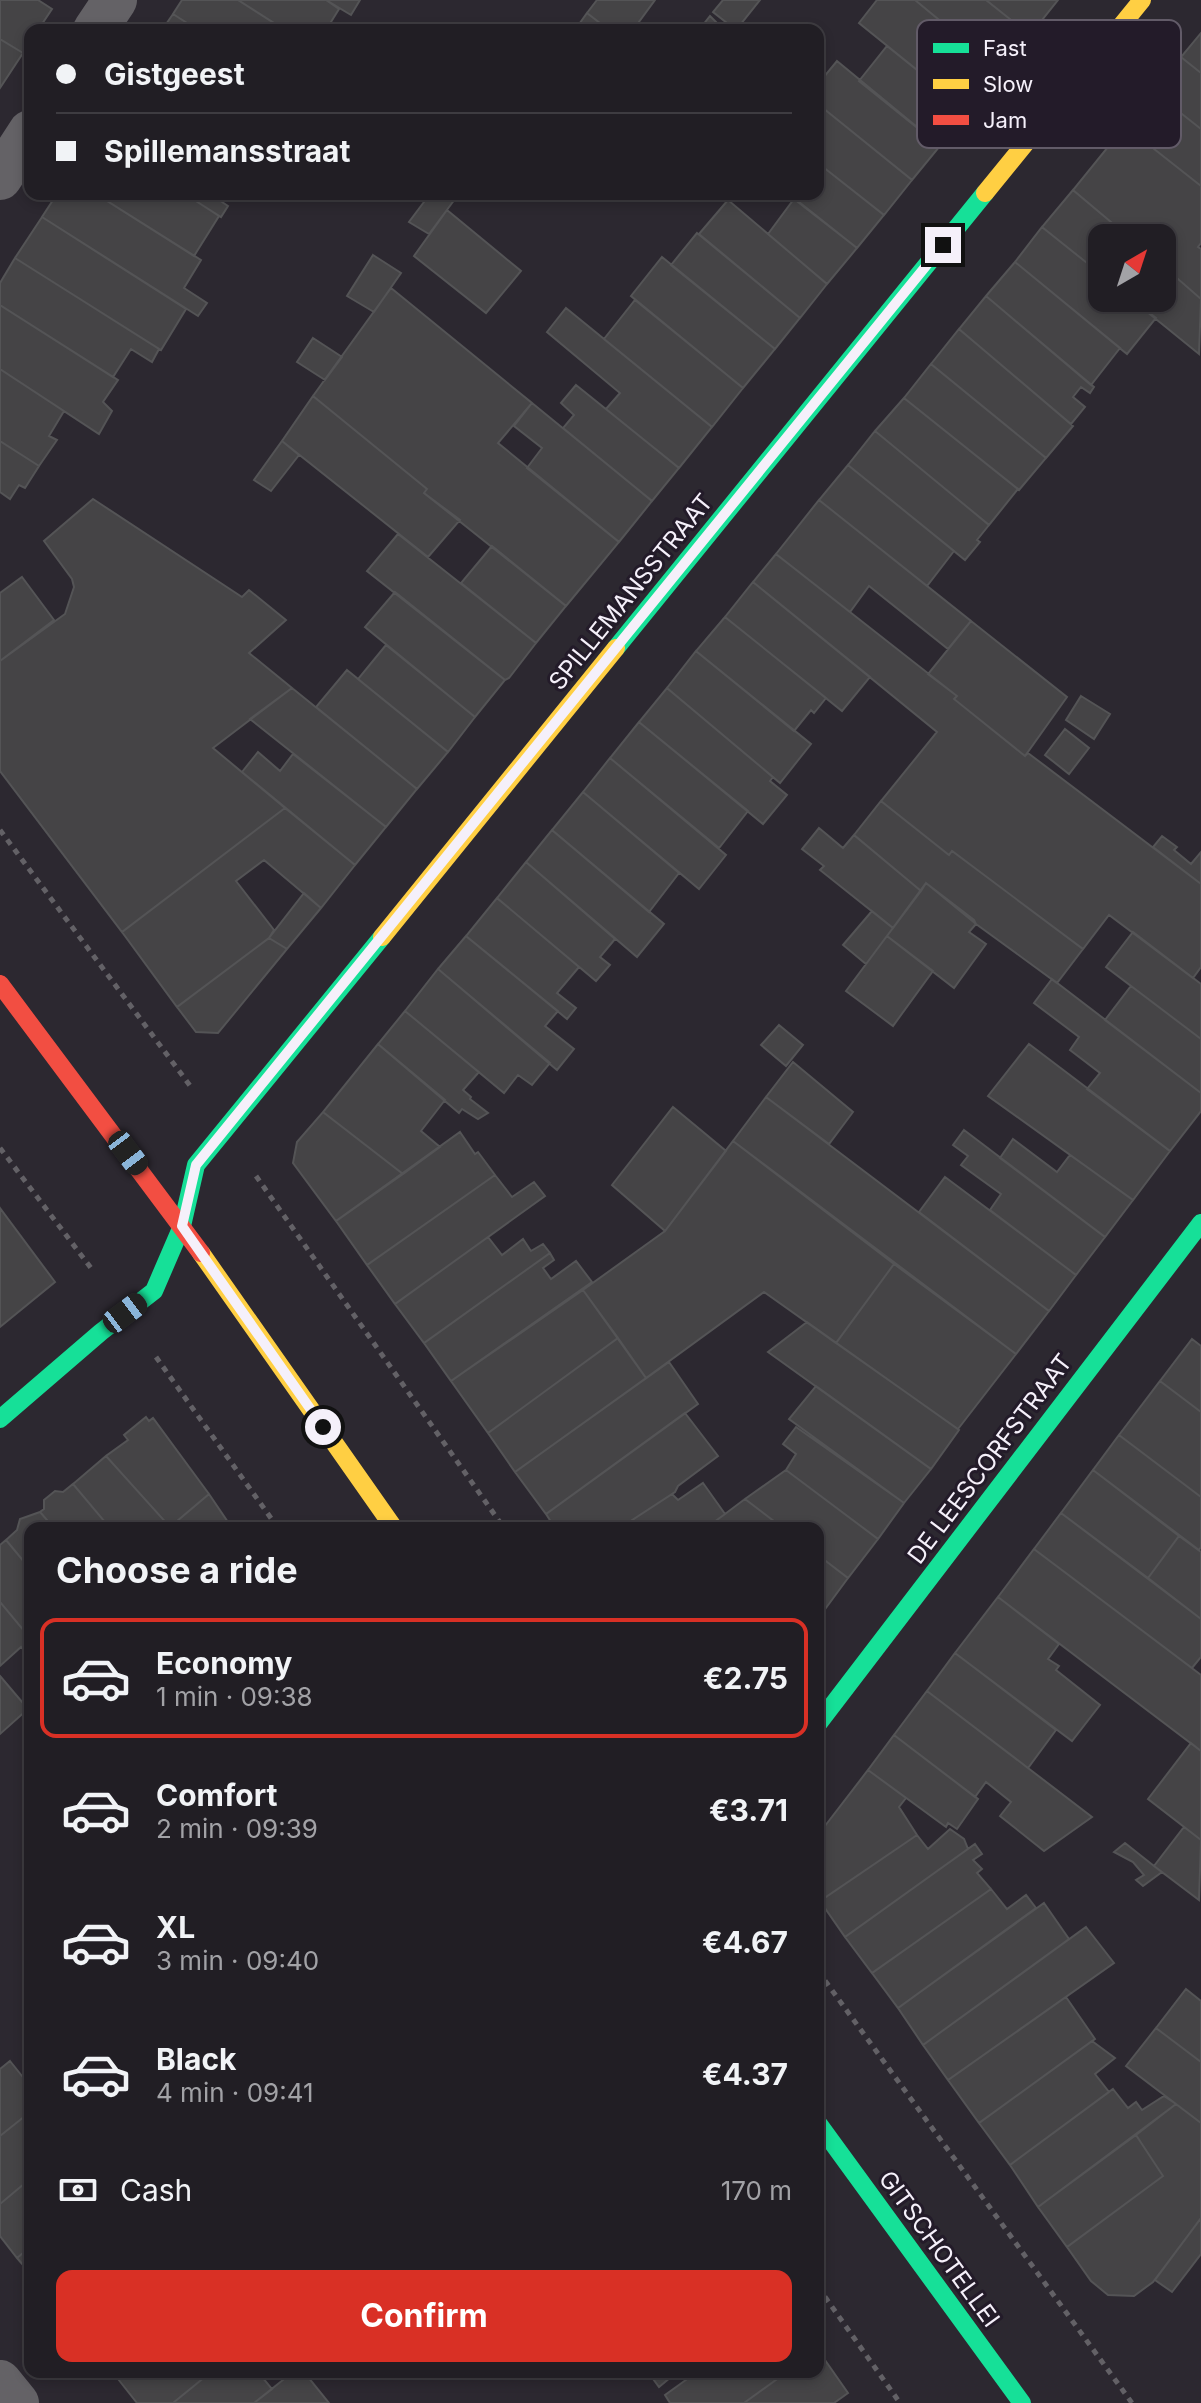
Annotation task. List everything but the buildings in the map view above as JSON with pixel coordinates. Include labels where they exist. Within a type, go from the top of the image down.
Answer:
[{"type":"street","points":[[99,24],[115,0]]},
{"type":"street","name":"SPILLEMANSSTRAAT","points":[[1126,20],[1142,0]]},
{"type":"street","points":[[0,178],[24,141]]},
{"type":"street","name":"SPILLEMANSSTRAAT","points":[[0,1419],[154,1291],[182,1226],[196,1165],[1022,148]]},
{"type":"street","points":[[0,984],[182,1226],[390,1522]]},
{"type":"street","name":"DE LEESCORFSTRAAT","points":[[824,1716],[1201,1223]]},
{"type":"street","name":"GITSCHOTELLEI","points":[[824,2131],[1022,2403]]},
{"type":"street","points":[[0,2382],[17,2403]]},
{"type":"path","points":[[824,1979],[1047,2292],[1132,2403]]},
{"type":"path","points":[[824,2295],[900,2403]]},
{"type":"traffic: fast","points":[[616,648],[985,193]]},
{"type":"traffic: fast","points":[[0,1419],[154,1291],[182,1226],[196,1165],[382,937]]},
{"type":"traffic: fast","points":[[824,1716],[1201,1223]]},
{"type":"traffic: fast","points":[[824,2131],[1022,2403]]},
{"type":"traffic: slow","points":[[1126,20],[1142,0]]},
{"type":"traffic: slow","points":[[985,193],[1022,148]]},
{"type":"traffic: slow","points":[[382,937],[616,648]]},
{"type":"traffic: slow","points":[[201,1253],[390,1522]]},
{"type":"traffic: jam","points":[[0,984],[201,1253]]},
{"type":"route","points":[[323,1427],[182,1226],[196,1165],[943,245]]}]
